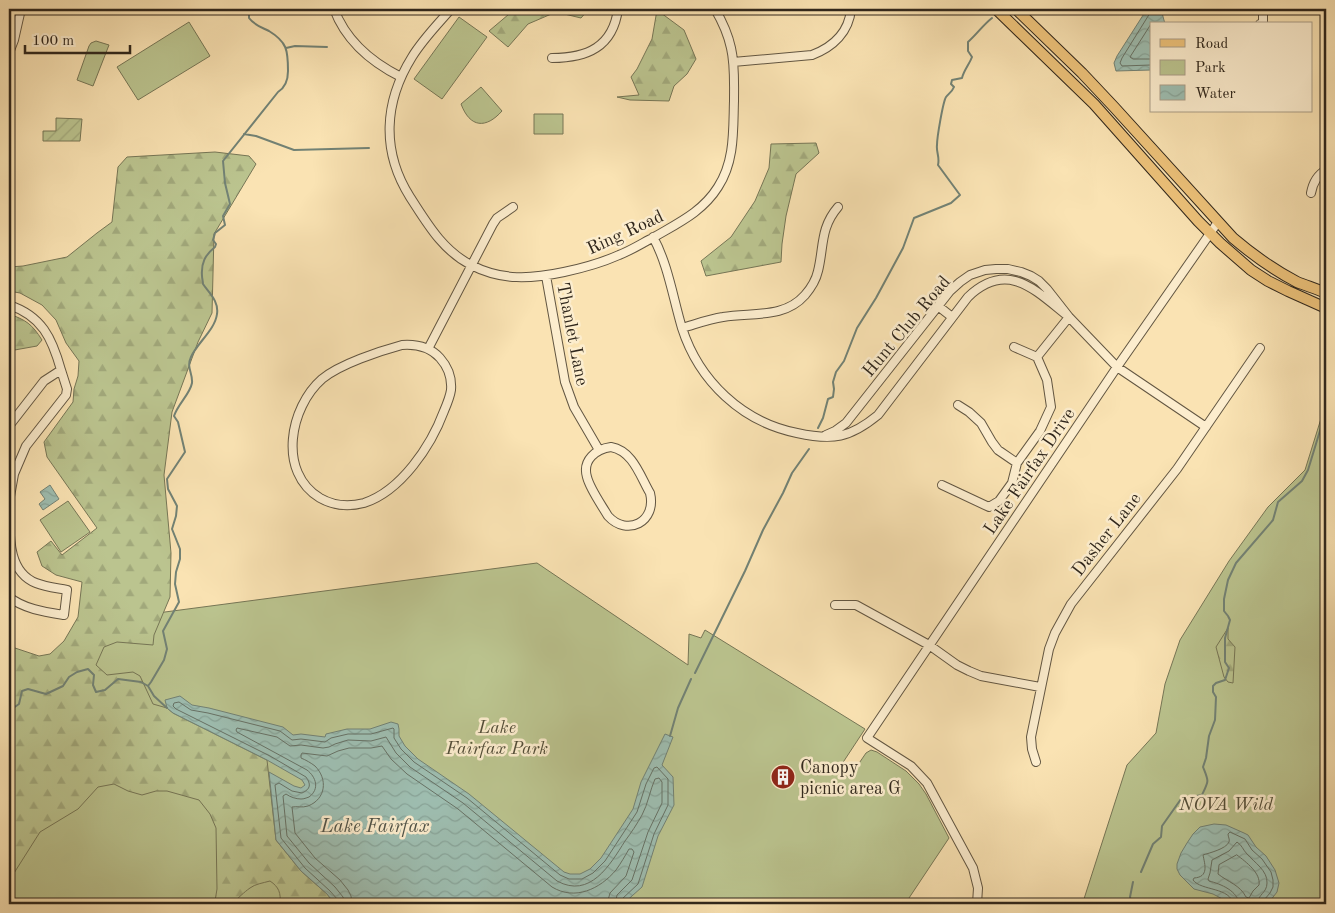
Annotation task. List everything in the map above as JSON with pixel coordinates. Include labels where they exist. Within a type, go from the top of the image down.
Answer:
[{"type":"main road","points":[[996,9],[1094,104],[1210,233],[1240,261],[1268,281],[1326,308]]},
{"type":"main road","points":[[1016,9],[1107,100],[1218,222],[1248,251],[1298,282],[1326,293]]},
{"type":"street","points":[[9,53],[21,9]]},
{"type":"street","points":[[334,9],[345,31],[361,50],[371,59],[401,77]]},
{"type":"street","name":"Ring Road","points":[[451,9],[413,56],[401,77],[395,94],[389,122],[390,149],[397,174],[432,232],[452,252],[472,265],[491,273],[527,278],[546,276],[600,262],[621,254],[684,220],[703,206],[712,196],[726,172],[730,160],[733,134],[733,62],[727,34],[715,9]]},
{"type":"street","points":[[552,58],[578,56],[596,48],[609,35],[617,18],[618,9]]},
{"type":"street","points":[[733,62],[812,55],[821,52],[837,40],[843,32],[851,9]]},
{"type":"street","points":[[1263,9],[1263,22]]},
{"type":"street","points":[[1311,193],[1315,179],[1326,170]]},
{"type":"street","points":[[428,349],[493,224],[513,207]]},
{"type":"street","points":[[682,328],[724,317],[776,312],[795,304],[810,290],[815,281],[825,229],[831,214],[838,207]]},
{"type":"street","name":"Lake Fairfax Drive","points":[[977,904],[978,888],[973,868],[927,783],[911,766],[868,738],[929,645],[1218,222]]},
{"type":"street","name":"Hunt Club Road","points":[[653,237],[660,252],[682,328],[699,365],[718,390],[756,419],[774,427],[802,435],[843,436],[865,425],[878,414],[968,297],[989,283],[1004,280],[1027,284],[1069,317]]},
{"type":"street","name":"Hunt Club Road","points":[[823,436],[835,431],[846,423],[938,306],[960,282],[985,270],[996,269],[1021,272],[1039,281],[1048,289],[1069,317],[1117,368],[1206,427]]},
{"type":"street","name":"Thanlet Lane","points":[[546,276],[565,382],[574,407],[599,450]]},
{"type":"street","points":[[9,304],[25,312],[40,324],[52,342],[67,389],[66,395],[26,446],[14,474],[9,504],[10,546],[15,562],[24,576],[36,583],[67,590],[64,615],[25,607],[9,597]]},
{"type":"street","points":[[938,306],[952,317]]},
{"type":"street","points":[[1037,357],[1069,317]]},
{"type":"street","points":[[412,345],[428,349],[437,355],[446,367],[451,383],[451,392],[432,438],[417,460],[398,482],[378,497],[367,502],[343,505],[316,496],[299,475],[295,465],[293,448],[294,430],[297,420],[306,398],[313,388],[331,372],[342,366],[394,347],[412,345]]},
{"type":"street","points":[[942,485],[988,507],[1000,502],[1012,484],[1017,463],[1040,431],[1051,407],[1047,380],[1037,357],[1014,347]]},
{"type":"street","name":"Dasher Lane","points":[[1036,762],[1031,737],[1045,662],[1062,617],[1177,469],[1260,348]]},
{"type":"street","points":[[9,426],[44,381],[61,370]]},
{"type":"street","points":[[958,405],[981,423],[998,450],[1017,463]]},
{"type":"street","points":[[617,448],[624,451],[630,458],[652,500],[646,518],[641,522],[635,525],[623,526],[612,521],[608,516],[587,479],[586,473],[588,461],[599,450],[617,448]]},
{"type":"street","points":[[835,605],[856,605],[929,645],[957,665],[981,676],[1040,687]]},
{"type":"green space","points":[[515,9],[589,9],[581,18],[556,12],[528,24],[508,47],[489,31]]},
{"type":"green space","points":[[657,10],[684,30],[696,59],[687,74],[674,86],[669,101],[630,100],[617,97],[639,95],[631,77],[652,39]]},
{"type":"green space","points":[[459,17],[487,37],[442,99],[414,79]]},
{"type":"green space","points":[[189,22],[210,56],[138,100],[117,67]]},
{"type":"green space","points":[[96,41],[109,45],[93,86],[77,80],[89,46]]},
{"type":"green space","points":[[481,87],[502,111],[490,121],[484,123],[474,122],[469,118],[461,104]]},
{"type":"green space","points":[[534,114],[563,114],[563,134],[534,134]]},
{"type":"green space","points":[[56,118],[82,119],[80,141],[43,141],[43,131],[56,131]]},
{"type":"green space","points":[[816,143],[819,153],[796,174],[786,216],[781,262],[706,276],[701,261],[731,237],[755,201],[769,168],[771,144]]},
{"type":"green space","points":[[215,152],[249,156],[256,164],[214,234],[212,313],[198,342],[172,412],[164,475],[171,553],[170,597],[154,635],[153,645],[117,642],[104,647],[96,665],[107,675],[133,672],[140,676],[153,704],[167,708],[173,713],[267,760],[276,840],[301,871],[327,894],[335,904],[280,904],[279,891],[270,881],[252,887],[233,902],[218,904],[215,901],[217,889],[216,828],[210,814],[199,800],[167,791],[156,791],[142,795],[114,784],[98,787],[78,809],[40,832],[9,881],[9,646],[39,656],[50,654],[64,641],[78,617],[82,582],[56,575],[42,566],[37,552],[51,541],[62,555],[97,528],[47,457],[44,442],[73,402],[79,361],[66,343],[56,320],[42,305],[20,293],[9,291],[9,267],[67,257],[112,222],[118,167],[127,157]]},
{"type":"green space","points":[[9,314],[32,326],[42,340],[37,346],[9,351]]},
{"type":"green space","name":"NOVA Wild","points":[[1326,394],[1326,904],[1088,904],[1083,902],[1127,765],[1156,733],[1165,684],[1180,640],[1229,561],[1268,507],[1305,470],[1324,409]]},
{"type":"green space","points":[[68,501],[90,532],[61,552],[40,520]]},
{"type":"green space","name":"Lake Fairfax Park","points":[[537,563],[688,665],[689,634],[701,638],[705,630],[865,729],[838,770],[849,778],[866,753],[871,750],[877,752],[906,771],[919,784],[949,838],[905,904],[9,904],[9,765],[89,622]]},
{"type":"green space","points":[[1228,628],[1228,639],[1235,647],[1233,683],[1228,682],[1224,677],[1216,647]]},
{"type":"water","points":[[1147,9],[1161,9],[1164,22],[1150,22],[1150,70],[1116,71],[1114,63]]},
{"type":"water","points":[[50,485],[59,499],[43,510],[39,504],[45,499],[40,492]]},
{"type":"water","name":"Lake Fairfax","points":[[180,696],[192,705],[283,727],[293,735],[325,737],[326,734],[347,729],[370,729],[391,722],[398,724],[399,736],[405,746],[418,759],[469,794],[564,872],[570,874],[580,874],[590,869],[601,858],[633,809],[641,782],[665,734],[673,737],[662,765],[673,777],[674,805],[658,836],[642,887],[623,904],[335,904],[327,894],[301,871],[276,840],[269,772],[301,788],[305,785],[302,780],[267,760],[173,713],[167,708],[165,700]]},
{"type":"water","points":[[1214,824],[1226,825],[1248,835],[1256,847],[1266,856],[1275,870],[1279,883],[1277,892],[1270,901],[1264,904],[1232,904],[1213,894],[1194,889],[1180,875],[1177,864],[1181,853],[1193,834],[1200,827]]},
{"type":"waterway","points":[[148,686],[164,660],[167,649],[163,631],[179,602],[175,584],[180,549],[172,529],[177,506],[168,489],[167,479],[185,452],[178,422],[174,416],[192,383],[189,367],[190,361],[216,320],[217,309],[215,301],[203,284],[202,267],[204,260],[215,247],[216,244],[213,240],[215,233],[225,225],[223,216],[230,204],[225,183],[223,161],[283,88],[288,77],[288,57],[283,43],[275,35],[255,24],[249,18],[249,9]]},
{"type":"waterway","points":[[818,428],[828,399],[833,397],[833,382],[836,372],[844,361],[857,328],[876,298],[903,248],[914,218],[951,203],[960,195],[938,165],[937,148],[940,120],[946,97],[954,87],[951,84],[952,80],[962,78],[972,57],[968,51],[968,42],[992,18]]},
{"type":"waterway","points":[[286,48],[295,46],[327,47]]},
{"type":"waterway","points":[[244,134],[256,136],[294,150],[369,148]]},
{"type":"waterway","points":[[1141,872],[1153,844],[1161,837],[1162,826],[1181,799],[1202,795],[1206,786],[1207,778],[1203,767],[1209,736],[1215,720],[1216,697],[1213,692],[1213,686],[1225,680],[1229,668],[1225,662],[1225,638],[1230,620],[1224,611],[1224,599],[1228,580],[1236,563],[1273,520],[1278,502],[1302,481],[1308,470],[1326,411]]},
{"type":"waterway","points":[[695,673],[792,473],[809,449]]},
{"type":"waterway","points":[[9,711],[19,704],[22,691],[28,689],[46,694],[63,686],[69,677],[77,672],[88,669],[94,675],[93,685],[96,692],[105,690],[118,679],[141,682],[148,686],[154,696],[167,708]]},
{"type":"waterway","points":[[670,736],[678,708],[691,679]]},
{"type":"waterway","points":[[1132,904],[1130,897],[1133,882]]},
{"type":"place","name":"Canopy picnic area G","points":[[783,777]]}]
